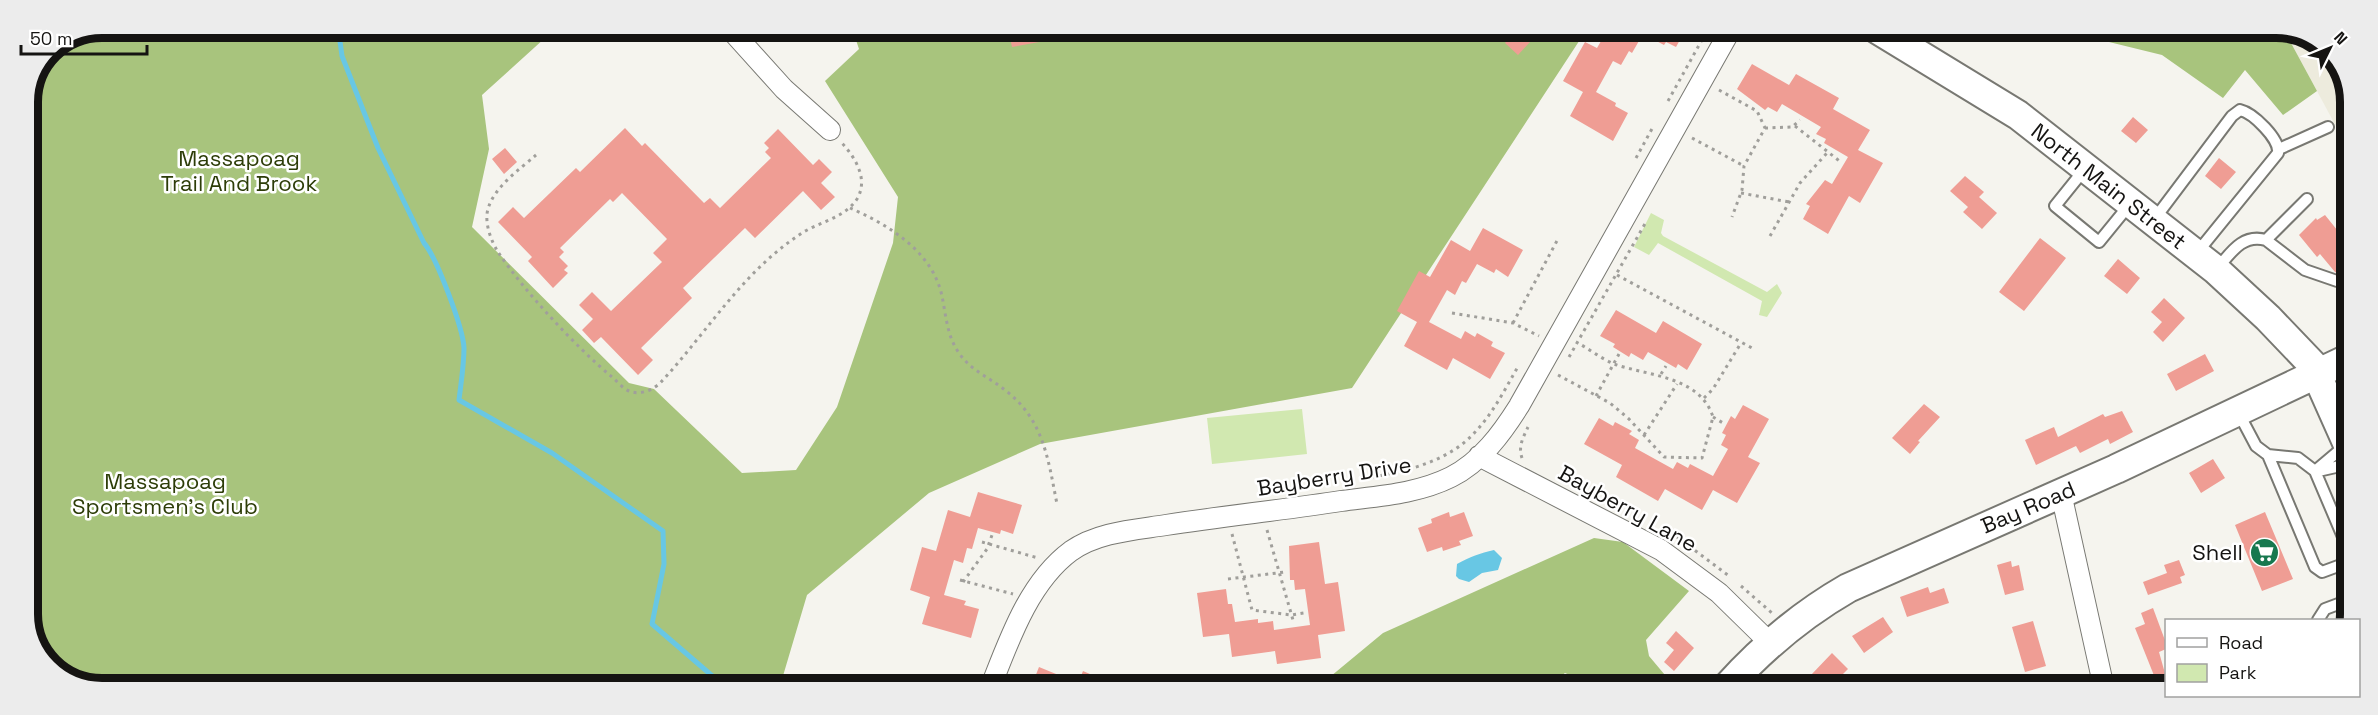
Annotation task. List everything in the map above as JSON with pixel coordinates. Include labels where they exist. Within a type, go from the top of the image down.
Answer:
[{"type":"main road","name":"North Main Street","points":[[1914,39],[2086,167],[2206,262],[2286,335],[2318,373],[2340,428]]},
{"type":"main road","name":"Bay Road","points":[[1735,678],[1769,642],[1815,606],[1848,588],[2061,493],[2340,363]]},
{"type":"street","points":[[738,38],[784,89],[830,130]]},
{"type":"street","name":"Bayberry Drive","points":[[994,678],[1015,628],[1034,594],[1057,563],[1085,543],[1102,536],[1139,529],[1404,493],[1450,478],[1479,456],[1494,441],[1519,406],[1726,38]]},
{"type":"street","name":"Bayberry Lane","points":[[1479,456],[1661,550],[1719,593],[1769,642]]},
{"type":"street","points":[[2061,493],[2102,678]]},
{"type":"lane","points":[[2153,221],[2236,112],[2243,111],[2249,114],[2276,141],[2279,149],[2276,157],[2206,262]]},
{"type":"lane","points":[[2279,149],[2328,127]]},
{"type":"lane","points":[[2086,167],[2055,206],[2098,242],[2131,203]]},
{"type":"lane","points":[[2265,240],[2307,199]]},
{"type":"lane","points":[[2206,262],[2255,238],[2265,240],[2305,270],[2337,281]]},
{"type":"lane","points":[[2238,411],[2256,446],[2268,456],[2315,567],[2322,572],[2340,566]]},
{"type":"lane","points":[[2268,456],[2298,458],[2315,471],[2340,531]]},
{"type":"lane","points":[[2315,471],[2340,456]]},
{"type":"lane","points":[[2315,471],[2340,456]]},
{"type":"lane","points":[[2319,619],[2325,609],[2340,603]]},
{"type":"path","points":[[1667,102],[1703,38]]},
{"type":"path","points":[[1719,90],[1757,111],[1765,128]]},
{"type":"path","points":[[1795,126],[1800,120]]},
{"type":"path","points":[[1632,166],[1656,122]]},
{"type":"path","points":[[1765,128],[1795,126],[1842,163]]},
{"type":"path","points":[[1732,217],[1741,193],[1744,166],[1765,128]]},
{"type":"path","points":[[536,154],[508,180],[490,204],[487,217],[491,239],[498,252],[556,320],[596,363],[630,392],[654,389],[740,284],[771,255],[802,233],[849,208],[860,192],[860,173],[851,153],[830,130]]},
{"type":"path","points":[[1692,138],[1744,166]]},
{"type":"path","points":[[1770,236],[1800,183],[1827,153]]},
{"type":"path","points":[[1741,193],[1789,202]]},
{"type":"path","points":[[849,208],[888,227],[932,267],[941,290],[949,333],[957,351],[980,375],[1005,390],[1024,409],[1044,440],[1057,504]]},
{"type":"path","points":[[1568,359],[1650,213]]},
{"type":"path","points":[[1513,322],[1560,237]]},
{"type":"path","points":[[1617,275],[1752,348]]},
{"type":"path","points":[[1452,313],[1513,322],[1539,336]]},
{"type":"path","points":[[1532,345],[1543,326]]},
{"type":"path","points":[[1578,343],[1614,364],[1662,374],[1704,398],[1713,417],[1723,423]]},
{"type":"path","points":[[1704,398],[1713,389],[1742,343]]},
{"type":"path","points":[[1596,396],[1619,354]]},
{"type":"path","points":[[1364,478],[1422,466],[1460,445],[1476,432],[1526,355]]},
{"type":"path","points":[[1662,374],[1666,366]]},
{"type":"path","points":[[1553,384],[1563,367]]},
{"type":"path","points":[[1558,375],[1610,403],[1664,457],[1702,459],[1713,417]]},
{"type":"path","points":[[1644,435],[1678,383]]},
{"type":"path","points":[[1529,465],[1520,451],[1522,439],[1533,420]]},
{"type":"path","points":[[1267,530],[1292,617]]},
{"type":"path","points":[[1232,534],[1252,610],[1292,617],[1304,613]]},
{"type":"path","points":[[992,535],[990,544],[962,581],[1013,594]]},
{"type":"path","points":[[1675,536],[1693,547],[1729,576]]},
{"type":"path","points":[[982,542],[1040,559],[1034,564]]},
{"type":"path","points":[[1228,579],[1285,572]]},
{"type":"path","points":[[1738,584],[1767,611],[1779,612]]},
{"type":"path","points":[[1008,604],[1017,586]]},
{"type":"shaded area","points":[[2289,39],[2300,42],[2300,60]]},
{"type":"shaded area","points":[[2310,78],[2336,78],[2340,97],[2340,134]]},
{"type":"green space","points":[[102,38],[545,38],[482,95],[489,149],[472,227],[629,383],[654,389],[742,473],[796,470],[837,407],[893,243],[898,197],[825,81],[859,49],[855,38],[1581,38],[1352,388],[1040,444],[929,493],[807,595],[782,678],[102,678],[77,673],[66,667],[46,646],[38,618],[38,102],[42,77],[48,66],[56,56],[77,42]]},
{"type":"green space","points":[[2106,38],[2289,39],[2300,60],[2300,78],[2310,78],[2317,91],[2283,115],[2245,70],[2223,98],[2162,55],[2109,42]]},
{"type":"green space","points":[[1651,213],[1664,220],[1661,233],[1663,236],[1767,292],[1777,284],[1782,293],[1767,317],[1759,315],[1762,301],[1658,243],[1649,255],[1634,247]]},
{"type":"green space","points":[[1302,409],[1307,454],[1212,464],[1207,418]]},
{"type":"green space","points":[[1594,538],[1623,542],[1689,591],[1646,640],[1649,656],[1667,678],[1576,678],[1565,673],[1559,678],[1329,678],[1383,633]]},
{"type":"water","points":[[1494,550],[1502,558],[1498,570],[1482,573],[1469,582],[1456,576],[1457,564]]},
{"type":"building","points":[[1010,38],[1061,38],[1012,47]]},
{"type":"building","points":[[1510,38],[1526,38],[1530,42],[1518,55],[1505,43]]},
{"type":"building","points":[[1603,38],[1641,38],[1632,53],[1629,51],[1621,65],[1613,61],[1596,92],[1628,113],[1613,141],[1570,116],[1583,92],[1563,81],[1585,42],[1597,48]]},
{"type":"building","points":[[1651,38],[1681,38],[1676,47],[1666,42],[1664,45]]},
{"type":"building","points":[[1752,64],[1789,85],[1796,74],[1839,98],[1833,109],[1870,130],[1858,150],[1883,163],[1860,203],[1849,196],[1828,234],[1803,219],[1810,206],[1806,204],[1825,180],[1832,184],[1848,157],[1824,143],[1826,139],[1816,134],[1821,127],[1782,104],[1777,112],[1768,107],[1765,110],[1737,89]]},
{"type":"building","points":[[2133,117],[2148,130],[2136,143],[2121,131]]},
{"type":"building","points":[[625,128],[642,146],[645,143],[704,203],[710,198],[720,208],[771,158],[765,152],[769,148],[764,143],[778,129],[813,165],[819,159],[832,172],[821,183],[835,197],[821,210],[803,191],[755,238],[745,228],[683,288],[692,298],[641,348],[653,360],[638,375],[601,337],[594,343],[582,330],[593,319],[579,305],[592,292],[611,311],[662,262],[653,253],[667,239],[622,193],[613,202],[610,199],[560,248],[564,252],[559,257],[568,266],[564,270],[568,273],[553,288],[528,261],[532,257],[498,222],[513,207],[524,218],[576,168],[580,172]]},
{"type":"building","points":[[505,148],[517,162],[504,174],[492,159]]},
{"type":"building","points":[[2219,158],[2236,172],[2221,189],[2205,176]]},
{"type":"building","points":[[1965,176],[1984,192],[1979,197],[1997,213],[1982,229],[1963,212],[1968,207],[1950,191]]},
{"type":"building","points":[[2325,215],[2340,234],[2340,275],[2320,254],[2317,257],[2299,235],[2316,218],[2317,220]]},
{"type":"building","points":[[1483,228],[1523,250],[1508,277],[1496,269],[1494,273],[1477,264],[1466,283],[1462,281],[1455,295],[1447,290],[1429,322],[1461,339],[1465,331],[1475,337],[1477,333],[1493,342],[1491,346],[1505,353],[1490,379],[1453,358],[1447,370],[1404,346],[1417,322],[1397,311],[1419,271],[1430,277],[1451,240],[1470,251]]},
{"type":"building","points":[[2040,238],[2066,258],[2024,311],[1999,292]]},
{"type":"building","points":[[2118,259],[2140,278],[2127,294],[2104,276]]},
{"type":"building","points":[[2164,298],[2185,318],[2163,342],[2153,332],[2162,322],[2151,312]]},
{"type":"building","points":[[1616,310],[1656,333],[1663,321],[1702,344],[1687,370],[1678,364],[1676,368],[1648,352],[1643,360],[1631,353],[1629,357],[1613,347],[1615,344],[1600,336]]},
{"type":"building","points":[[2205,354],[2214,371],[2176,391],[2167,374]]},
{"type":"building","points":[[1924,404],[1940,417],[1918,441],[1920,442],[1910,454],[1892,438]]},
{"type":"building","points":[[1743,405],[1769,419],[1748,457],[1760,463],[1737,503],[1713,490],[1702,510],[1665,489],[1658,501],[1616,477],[1622,465],[1584,444],[1599,418],[1613,426],[1615,422],[1632,431],[1629,434],[1639,440],[1635,448],[1673,469],[1677,462],[1688,468],[1690,464],[1713,476],[1728,449],[1721,445],[1726,435],[1722,433],[1731,416],[1735,419]]},
{"type":"building","points":[[2122,411],[2133,432],[2110,444],[2108,439],[2080,453],[2076,446],[2036,465],[2025,440],[2054,427],[2058,437],[2103,414],[2105,417]]},
{"type":"building","points":[[2213,459],[2225,478],[2201,493],[2189,473]]},
{"type":"building","points":[[978,492],[1022,505],[1013,534],[1001,530],[1000,534],[978,528],[972,549],[967,548],[963,563],[954,560],[944,595],[966,601],[964,605],[979,609],[971,638],[922,624],[930,597],[910,590],[922,547],[936,551],[948,510],[970,517]]},
{"type":"building","points":[[1449,512],[1450,517],[1464,512],[1473,536],[1459,541],[1461,545],[1443,551],[1442,547],[1427,552],[1418,528],[1432,523],[1431,519]]},
{"type":"building","name":"Shell","points":[[2265,512],[2293,579],[2262,591],[2235,525]]},
{"type":"building","points":[[1319,542],[1325,584],[1338,582],[1345,631],[1318,635],[1321,658],[1277,664],[1275,651],[1232,657],[1229,634],[1203,637],[1197,593],[1226,589],[1228,604],[1232,604],[1235,622],[1258,619],[1258,623],[1273,621],[1274,630],[1310,625],[1305,589],[1295,590],[1294,580],[1290,580],[1289,546]]},
{"type":"building","points":[[2179,560],[2185,575],[2180,577],[2182,583],[2148,595],[2143,582],[2167,573],[2164,565]]},
{"type":"building","points":[[2011,561],[2012,567],[2019,565],[2024,590],[2005,595],[1997,565]]},
{"type":"building","points":[[1928,587],[1930,593],[1944,588],[1949,603],[1907,617],[1900,597]]},
{"type":"building","points":[[2153,608],[2165,640],[2165,649],[2159,652],[2165,678],[2155,678],[2135,628],[2145,624],[2141,613]]},
{"type":"building","points":[[1883,617],[1893,632],[1864,653],[1852,636]]},
{"type":"building","points":[[2033,621],[2046,666],[2025,672],[2012,627]]},
{"type":"building","points":[[1676,631],[1694,648],[1674,671],[1664,662],[1674,650],[1666,643]]},
{"type":"building","points":[[1832,653],[1848,669],[1839,678],[1814,678],[1811,675]]},
{"type":"building","points":[[1039,667],[1066,678],[1035,678]]},
{"type":"building","points":[[1083,671],[1099,678],[1080,678]]},
{"type":"waterway","points":[[340,38],[342,56],[378,148],[436,263],[454,310],[464,348],[459,400],[552,453],[663,531],[664,564],[652,624],[715,678]]},
{"type":"place","name":"Shell","points":[[2264,552]]},
{"type":"park label","name":"Massapoag Trail And Brook","points":[[239,170]]},
{"type":"park label","name":"Massapoag Sportsmen's Club","points":[[165,494]]}]
